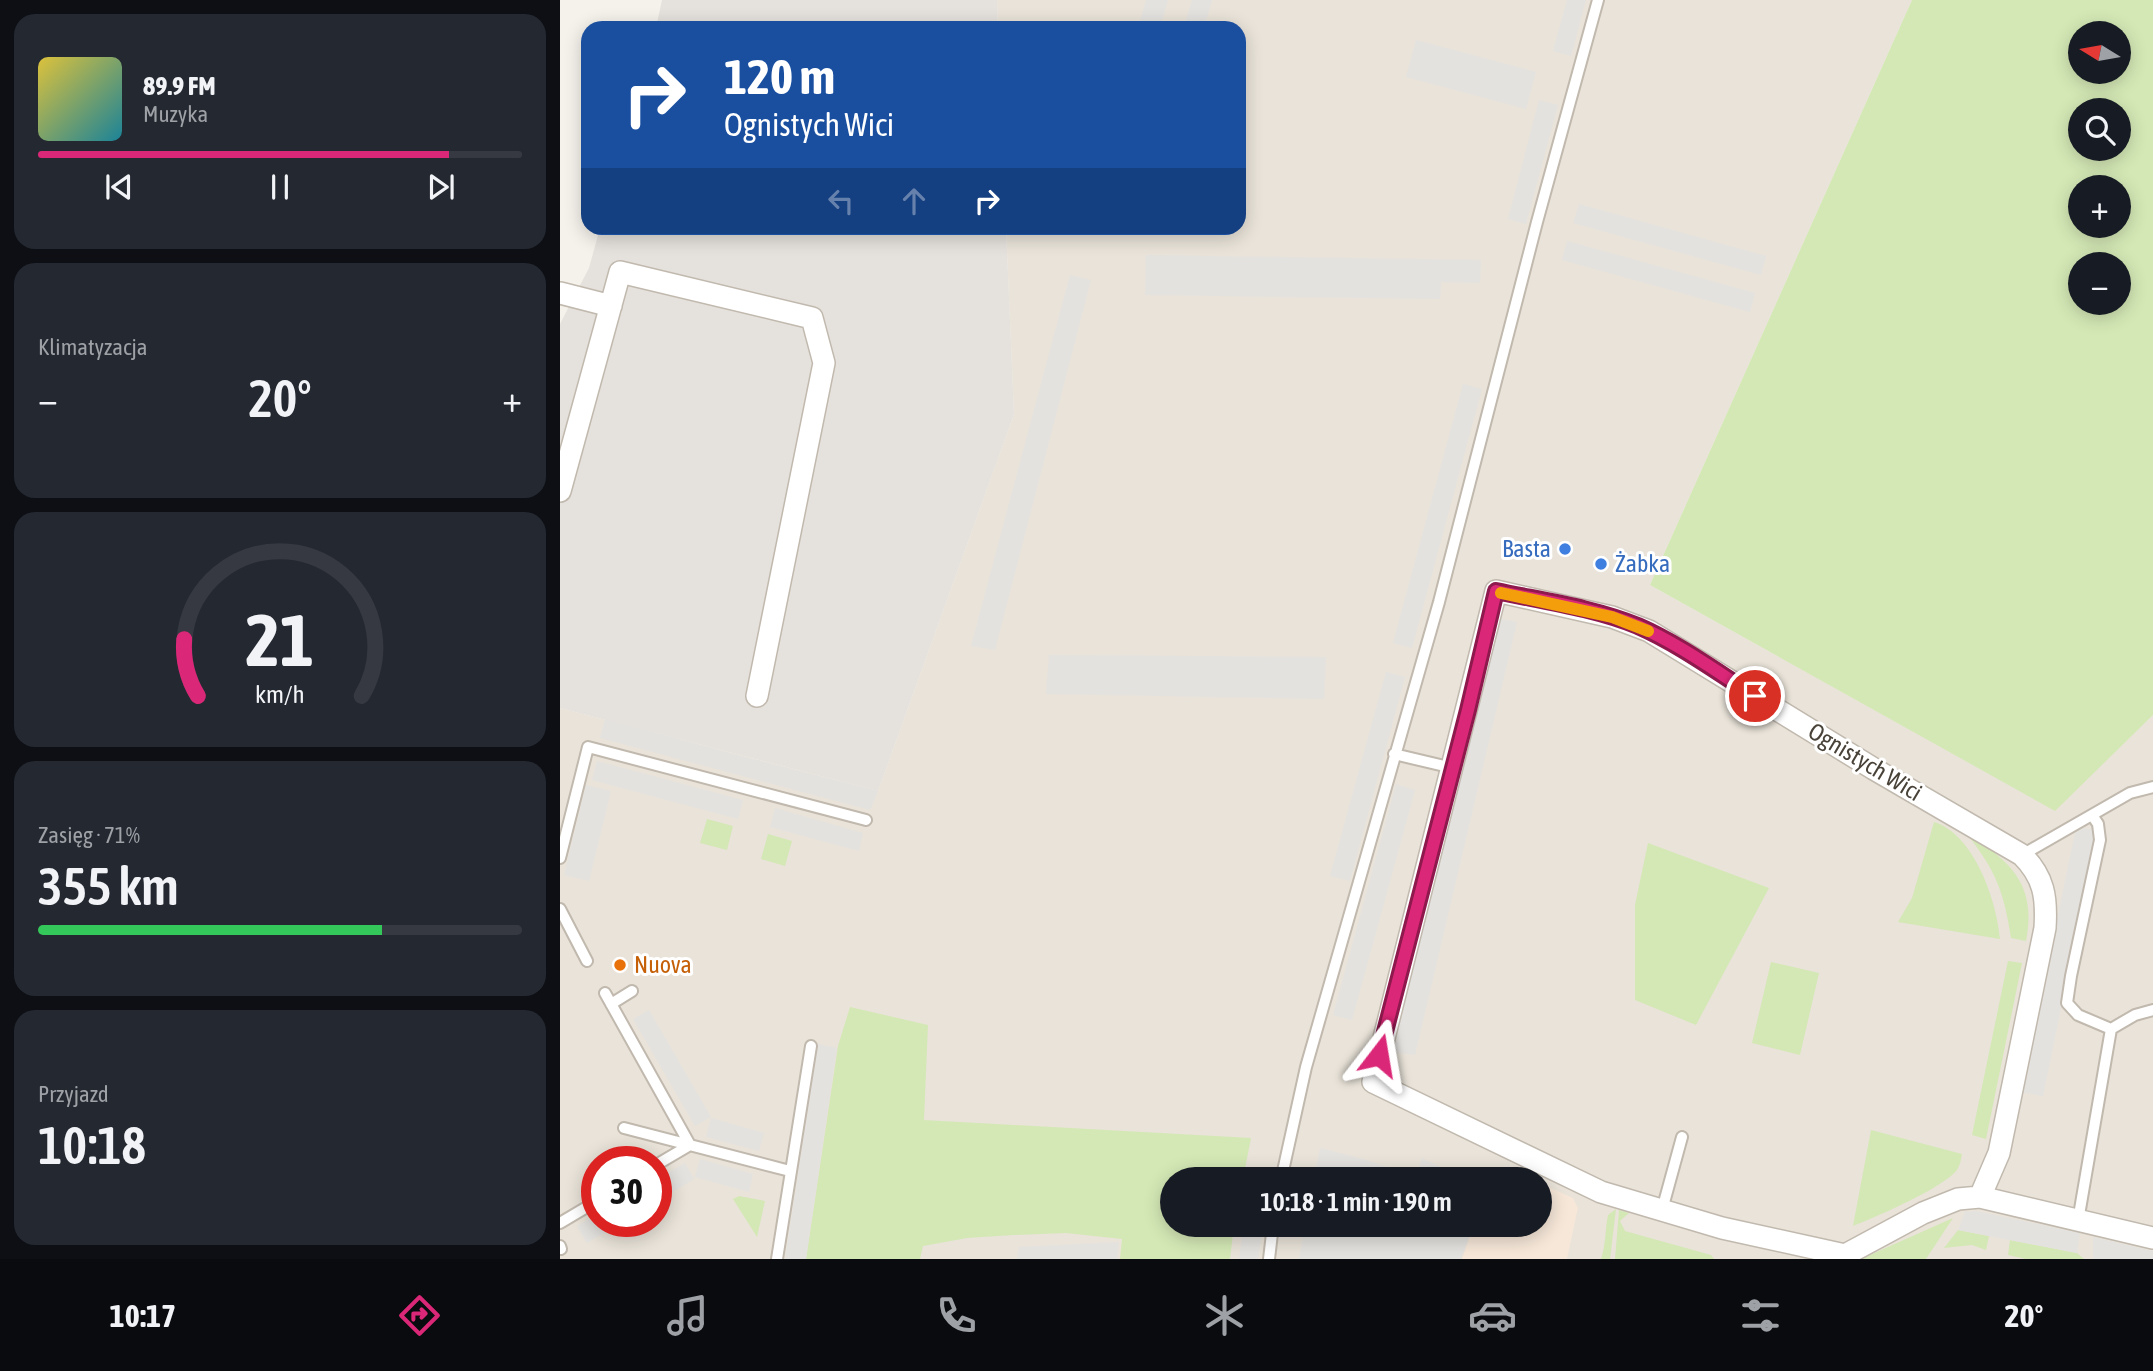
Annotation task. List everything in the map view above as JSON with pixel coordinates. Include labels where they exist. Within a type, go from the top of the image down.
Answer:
[{"type":"street","points":[[560,491],[620,272],[812,318],[824,363],[757,696]]},
{"type":"street","points":[[560,293],[611,306]]},
{"type":"street","name":"Ognistych Wici","points":[[1496,591],[1612,617],[1649,632],[1874,769],[2022,855],[2032,864],[2043,883],[2046,895],[2045,928],[1999,1153],[1971,1198],[1923,1213],[1845,1257],[1721,1228],[1592,1188],[1373,1082],[1496,591]]},
{"type":"street","points":[[1971,1198],[2153,1238]]},
{"type":"lane","points":[[1284,1167],[1306,1067],[1439,602],[1542,202],[1598,0]]},
{"type":"lane","points":[[560,858],[588,747],[866,820]]},
{"type":"lane","points":[[1394,754],[1453,768]]},
{"type":"lane","points":[[2022,855],[2130,793],[2153,788]]},
{"type":"lane","points":[[2092,815],[2098,824],[2100,840],[2067,1003],[2088,1021],[2111,1029],[2135,1015],[2153,1010]]},
{"type":"lane","points":[[560,909],[587,961]]},
{"type":"lane","points":[[611,1004],[632,991]]},
{"type":"lane","points":[[605,993],[690,1145]]},
{"type":"lane","points":[[2078,1221],[2111,1029]]},
{"type":"lane","points":[[777,1259],[811,1046]]},
{"type":"lane","points":[[624,1128],[790,1171]]},
{"type":"lane","points":[[1662,1210],[1682,1137]]},
{"type":"lane","points":[[672,1156],[690,1145]]},
{"type":"lane","points":[[560,1223],[581,1211]]},
{"type":"lane","points":[[1269,1259],[1272,1237]]},
{"type":"shaded area","points":[[662,0],[997,0],[998,21],[658,21]]},
{"type":"shaded area","points":[[997,0],[1912,0],[1650,585],[2054,810],[2153,715],[2153,1259],[560,1259],[560,708],[878,791],[1014,414],[1006,235],[1246,235],[1246,21],[998,21]]},
{"type":"shaded area","points":[[1146,0],[1168,0],[1162,21],[1140,21]]},
{"type":"shaded area","points":[[1192,0],[1212,0],[1206,21],[1186,21]]},
{"type":"shaded area","points":[[1567,0],[1586,0],[1571,56],[1553,51]]},
{"type":"shaded area","points":[[1416,40],[1536,72],[1526,109],[1406,77]]},
{"type":"shaded area","points":[[1539,100],[1558,105],[1526,224],[1508,219]]},
{"type":"shaded area","points":[[1579,204],[1766,256],[1761,275],[1573,223]]},
{"type":"shaded area","points":[[598,235],[1006,235],[1014,414],[878,791],[560,708],[560,324],[589,268]]},
{"type":"shaded area","points":[[1567,241],[1755,293],[1750,312],[1562,260]]},
{"type":"shaded area","points":[[1146,255],[1481,260],[1480,283],[1441,282],[1440,299],[1145,295]]},
{"type":"shaded area","points":[[1070,275],[1091,280],[995,650],[971,646]]},
{"type":"shaded area","points":[[1463,384],[1482,389],[1412,648],[1393,643]]},
{"type":"shaded area","points":[[1496,618],[1517,622],[1415,1055],[1393,1052]]},
{"type":"shaded area","points":[[1049,655],[1326,657],[1324,699],[1046,694]]},
{"type":"shaded area","points":[[1386,672],[1405,677],[1350,881],[1330,876]]},
{"type":"shaded area","points":[[605,719],[878,791],[870,810],[600,738]]},
{"type":"shaded area","points":[[597,761],[743,800],[738,819],[592,780]]},
{"type":"shaded area","points":[[1396,784],[1415,790],[1352,1020],[1333,1015]]},
{"type":"shaded area","points":[[586,785],[611,791],[589,881],[564,875]]},
{"type":"shaded area","points":[[775,808],[863,833],[859,851],[770,827]]},
{"type":"shaded area","points":[[2076,828],[2094,829],[2095,842],[2043,1096],[2021,1092]]},
{"type":"shaded area","points":[[649,1010],[711,1117],[695,1126],[633,1019]]},
{"type":"shaded area","points":[[818,1044],[837,1048],[806,1259],[785,1259]]},
{"type":"shaded area","points":[[711,1118],[764,1133],[759,1151],[706,1137]]},
{"type":"shaded area","points":[[1320,1148],[1387,1167],[1316,1167]]},
{"type":"shaded area","points":[[1422,1158],[1440,1167],[1419,1167]]},
{"type":"shaded area","points":[[700,1159],[753,1174],[749,1192],[695,1177]]},
{"type":"shaded area","points":[[685,1163],[694,1179],[672,1192],[672,1171]]},
{"type":"shaded area","points":[[1552,1188],[1573,1198],[1578,1208],[1567,1259],[1462,1259],[1470,1237],[1552,1237]]},
{"type":"shaded area","points":[[1976,1211],[2080,1233],[2077,1253],[1958,1230],[1965,1212]]},
{"type":"shaded area","points":[[583,1237],[597,1237],[587,1243]]},
{"type":"shaded area","points":[[1242,1237],[1261,1237],[1258,1259],[1239,1259]]},
{"type":"shaded area","points":[[1303,1237],[1469,1237],[1461,1259],[1299,1259]]},
{"type":"shaded area","points":[[2093,1237],[2153,1251],[2153,1259],[2093,1259]]},
{"type":"shaded area","points":[[1119,1242],[1117,1259],[1017,1259],[1019,1247]]},
{"type":"green space","points":[[1912,0],[2153,0],[2153,715],[2055,811],[1650,585]]},
{"type":"green space","points":[[707,819],[733,826],[727,850],[700,843]]},
{"type":"green space","points":[[1934,822],[1948,829],[1972,854],[1994,906],[2000,939],[1898,922],[1912,898]]},
{"type":"green space","points":[[768,834],[792,841],[785,866],[761,859]]},
{"type":"green space","points":[[1967,834],[1996,854],[2017,877],[2028,904],[2026,941],[2011,938],[2005,908],[1992,871]]},
{"type":"green space","points":[[1648,843],[1769,888],[1696,1025],[1635,1000],[1635,905]]},
{"type":"green space","points":[[2008,961],[2022,963],[1986,1139],[1972,1135]]},
{"type":"green space","points":[[1771,962],[1819,973],[1800,1055],[1752,1043]]},
{"type":"green space","points":[[850,1007],[928,1025],[924,1120],[1251,1138],[1245,1167],[1160,1167],[1160,1237],[1233,1237],[1230,1259],[1120,1259],[1122,1239],[1066,1233],[967,1238],[923,1246],[920,1259],[806,1259],[838,1046]]},
{"type":"green space","points":[[1871,1130],[1962,1156],[1957,1170],[1938,1185],[1853,1226]]},
{"type":"green space","points":[[739,1196],[765,1201],[757,1237],[733,1199]]},
{"type":"green space","points":[[1616,1209],[1610,1259],[1601,1259],[1608,1215]]},
{"type":"green space","points":[[1619,1210],[1629,1213],[1620,1221],[1625,1231],[1711,1255],[1714,1259],[1615,1259]]},
{"type":"green space","points":[[1953,1218],[1926,1259],[1861,1259]]},
{"type":"green space","points":[[1958,1230],[1989,1236],[1986,1250],[1972,1245],[1944,1248]]},
{"type":"green space","points":[[2010,1240],[2077,1253],[2084,1259],[2026,1259],[2008,1255]]},
{"type":"slow traffic","points":[[1501,593],[1612,617],[1648,631]]},
{"type":"place","name":"Basta","points":[[1565,549]]},
{"type":"place","name":"Żabka","points":[[1601,564]]},
{"type":"place","name":"Nuova","points":[[620,965]]},
{"type":"route","points":[[1379,1055],[1496,591],[1612,617],[1637,626],[1666,640],[1755,696]]}]
